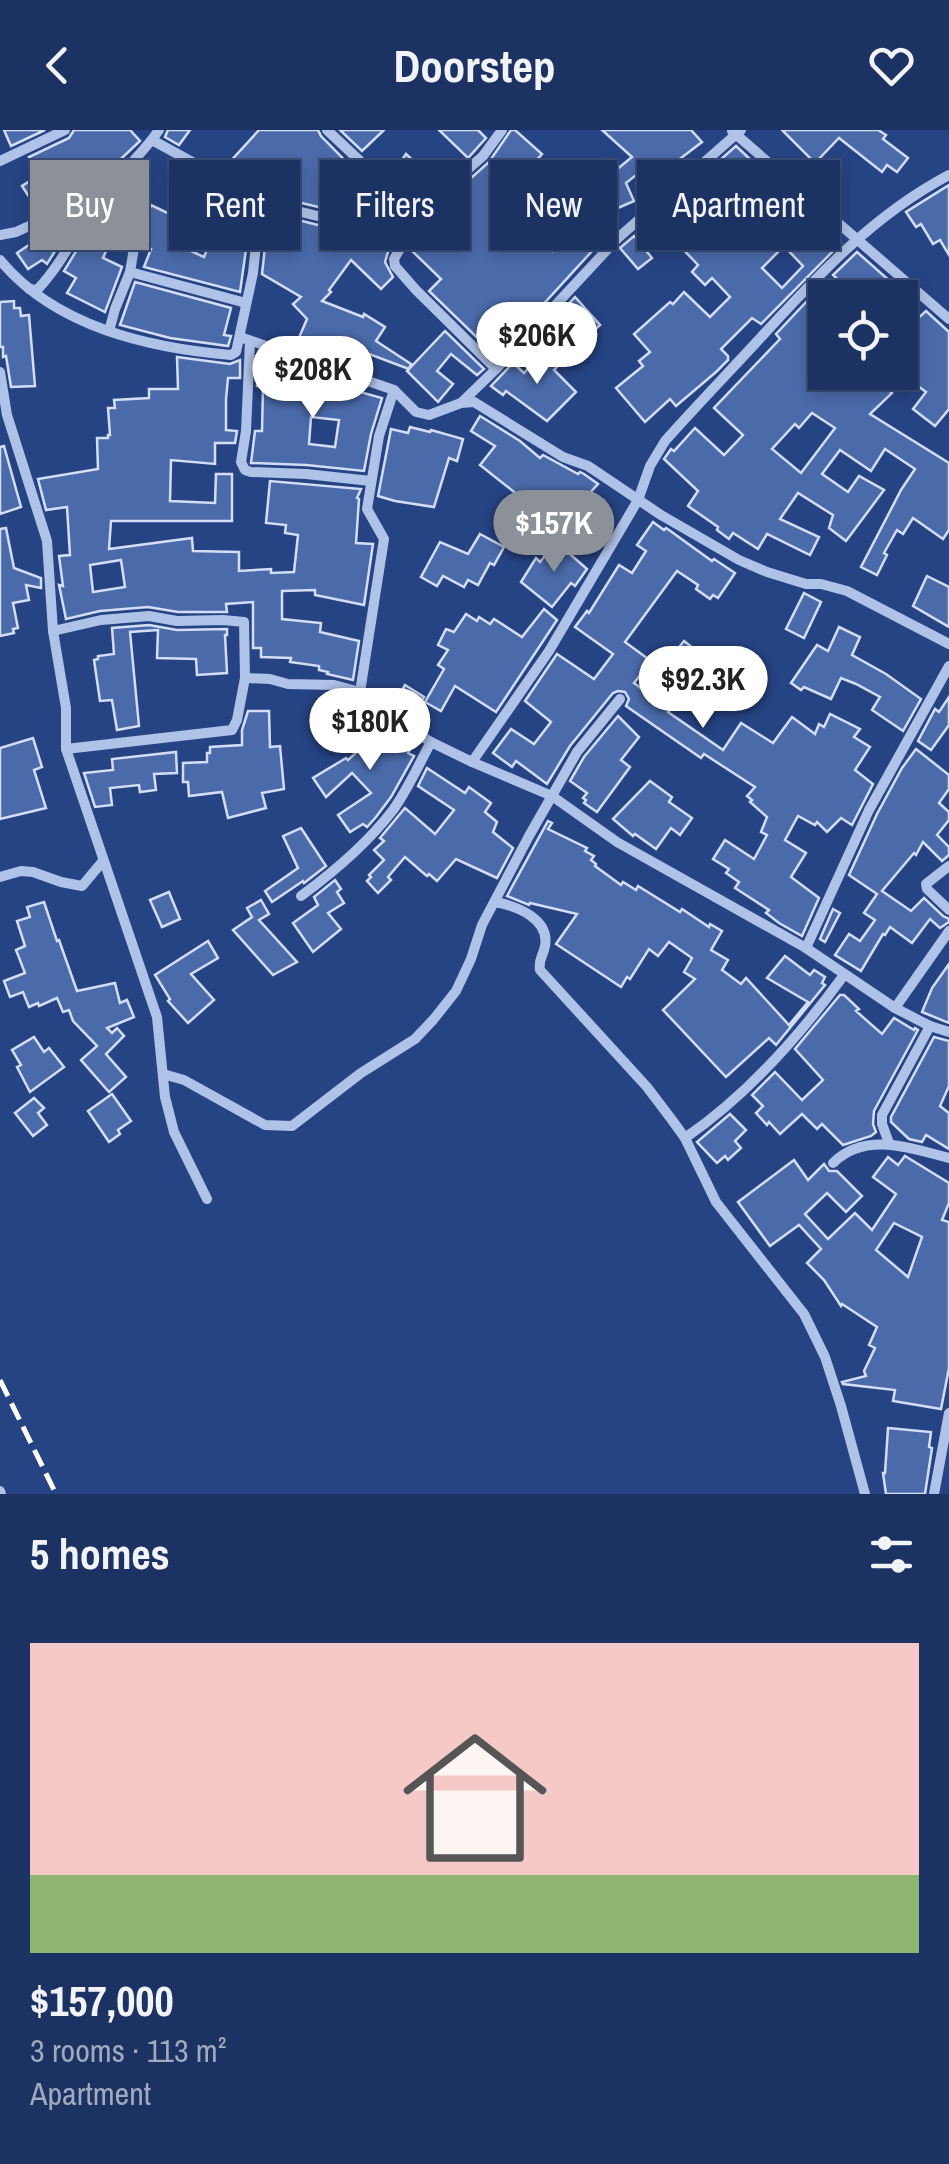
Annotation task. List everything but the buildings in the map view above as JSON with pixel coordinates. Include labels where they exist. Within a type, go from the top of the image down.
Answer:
[{"type":"street","points":[[32,130],[37,144]]},
{"type":"street","points":[[0,161],[64,130]]},
{"type":"street","points":[[327,130],[360,160]]},
{"type":"street","points":[[470,167],[502,130]]},
{"type":"street","points":[[461,403],[618,238],[736,132],[949,319]]},
{"type":"street","points":[[134,160],[155,135],[196,160]]},
{"type":"street","points":[[472,762],[549,651],[638,500],[650,466],[665,441],[856,238],[896,206],[949,174]]},
{"type":"street","points":[[0,235],[30,226]]},
{"type":"street","points":[[28,290],[36,290],[48,278],[68,250]]},
{"type":"street","points":[[109,331],[134,250]]},
{"type":"street","points":[[255,250],[246,304],[246,431],[241,462],[245,470],[371,481]]},
{"type":"street","points":[[399,250],[395,266],[496,368]]},
{"type":"street","points":[[0,260],[28,290],[64,312],[109,331],[182,351],[231,355],[245,339]]},
{"type":"street","points":[[130,272],[246,304]]},
{"type":"street","points":[[245,339],[394,390],[416,412],[430,416],[474,402],[563,458],[588,466],[739,560],[806,584],[847,591],[949,644]]},
{"type":"street","points":[[0,372],[4,416],[46,541],[53,630],[66,708],[66,749],[158,1017],[165,1097],[174,1132],[207,1199]]},
{"type":"street","points":[[360,692],[384,539],[367,509],[378,436],[394,390]]},
{"type":"street","points":[[53,630],[149,616],[244,622],[245,678],[232,730],[66,749]]},
{"type":"street","points":[[806,948],[869,810],[949,666]]},
{"type":"street","points":[[245,678],[334,685],[360,692],[376,708],[432,742],[552,796],[617,842],[806,948],[895,1008],[949,1032]]},
{"type":"street","points":[[163,1074],[184,1080],[265,1126],[292,1126],[361,1073],[415,1039],[456,991],[482,925],[552,796],[577,752],[620,698]]},
{"type":"street","points":[[301,896],[373,834],[394,808],[432,742]]},
{"type":"street","points":[[0,877],[21,870],[82,886],[103,861]]},
{"type":"street","points":[[949,866],[926,884],[949,910]]},
{"type":"street","points":[[495,902],[515,906],[543,928],[545,944],[538,961],[540,970],[646,1087],[684,1138],[716,1202],[777,1277],[810,1326],[825,1357],[865,1494]]},
{"type":"street","points":[[895,1008],[949,931]]},
{"type":"street","points":[[684,1138],[714,1118],[787,1046],[844,976]]},
{"type":"street","points":[[888,1143],[882,1115],[930,1026]]},
{"type":"street","points":[[833,1163],[856,1149],[888,1143],[949,1158]]},
{"type":"street","points":[[934,1494],[949,1416]]},
{"type":"railway","points":[[0,1380],[56,1494]]}]
